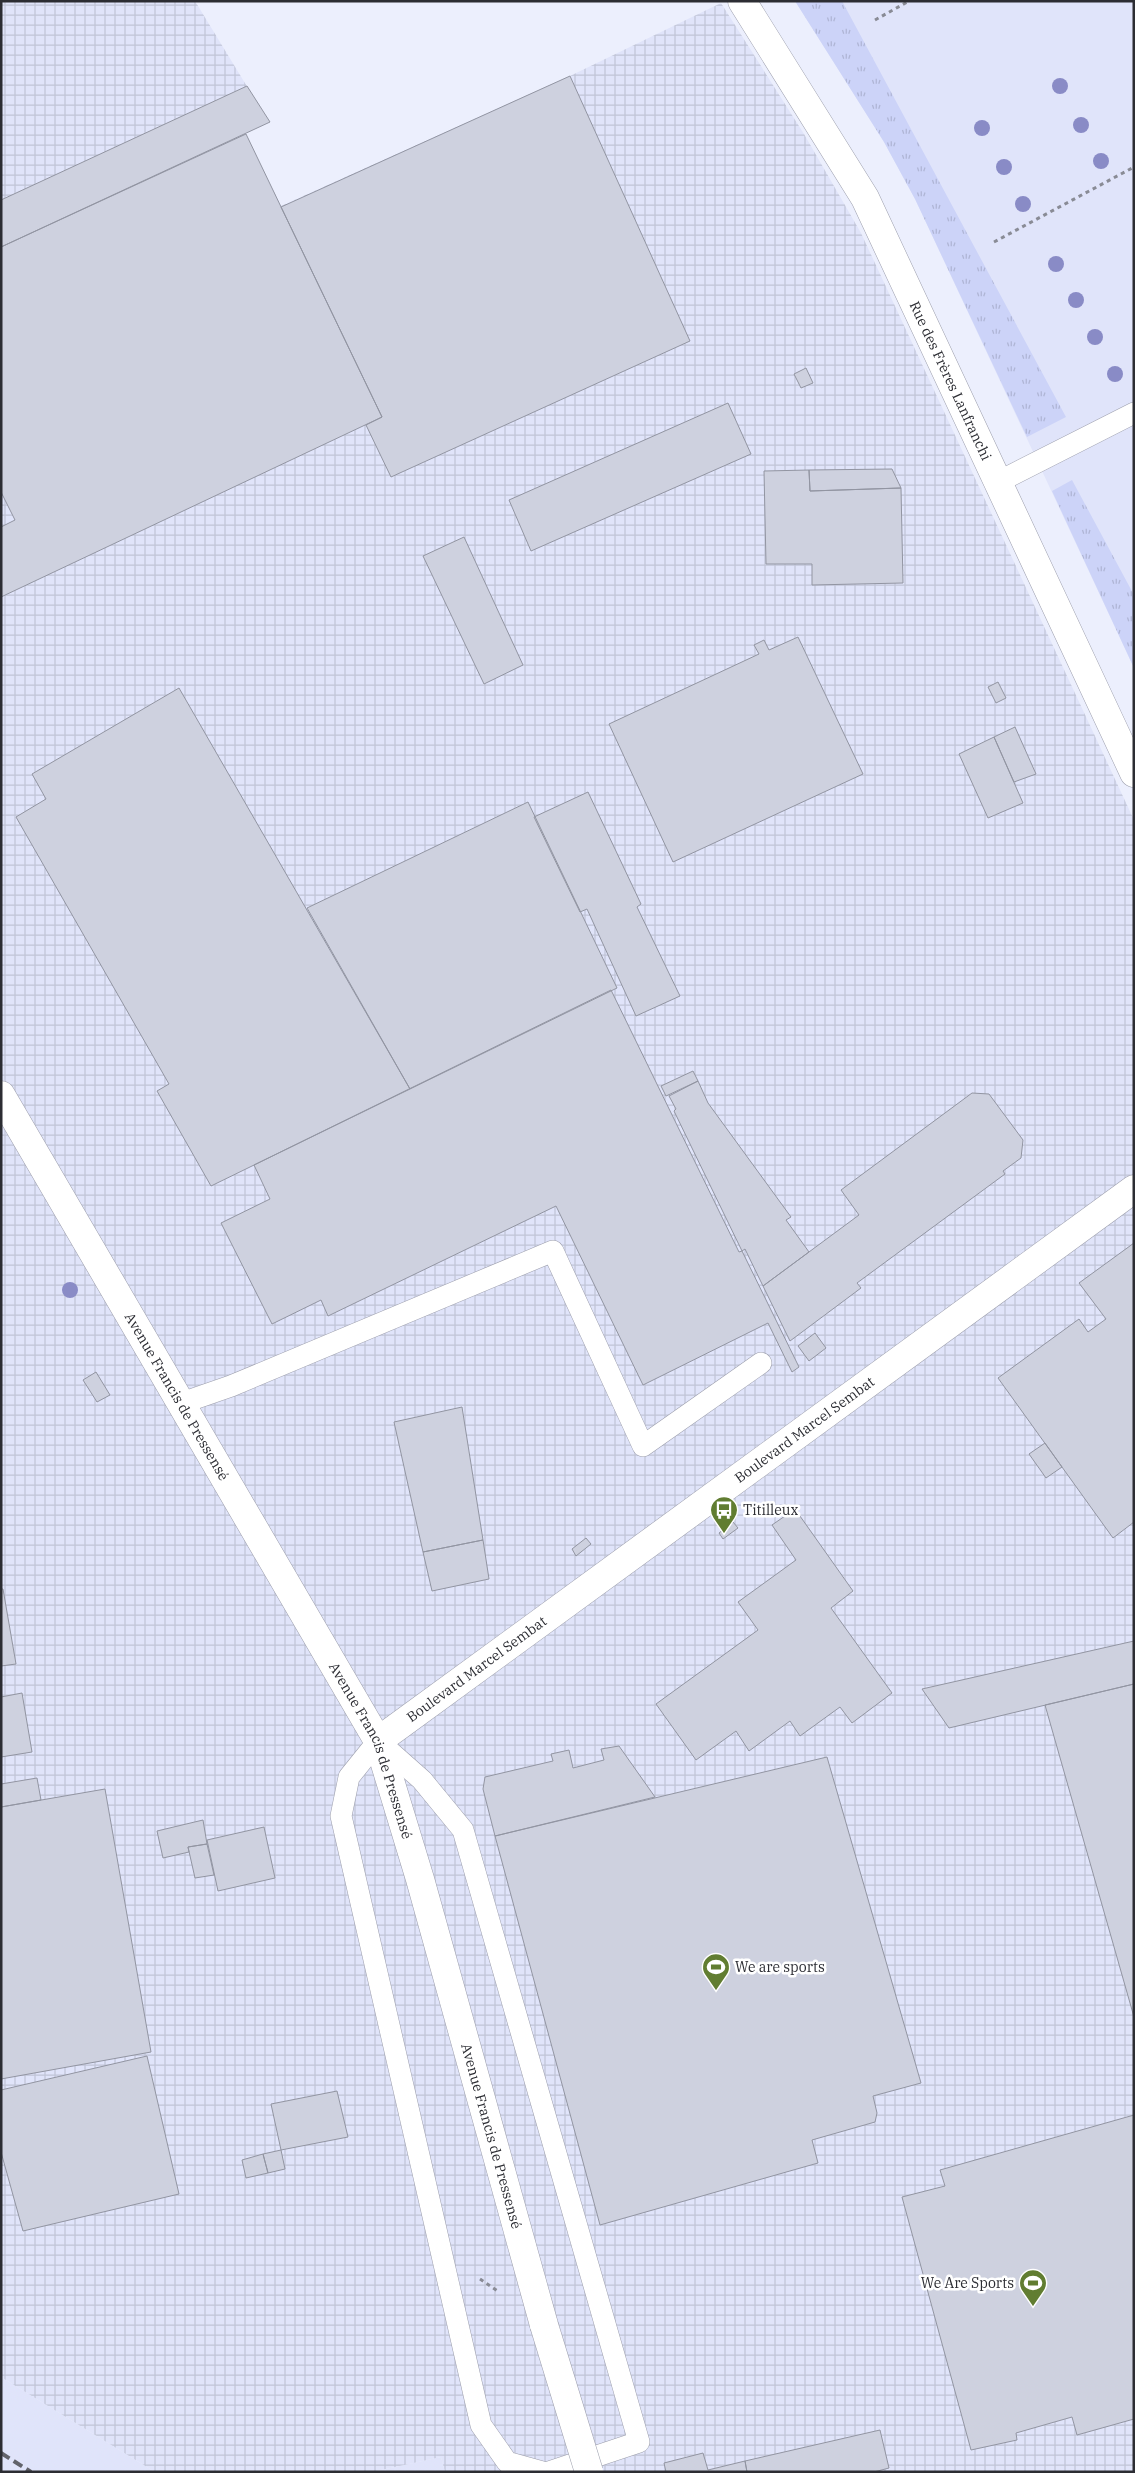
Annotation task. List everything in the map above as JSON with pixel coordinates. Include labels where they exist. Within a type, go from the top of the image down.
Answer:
[{"type":"street","name":"Rue des Frères Lanfranchi","points":[[742,1],[865,198],[1134,773]]},
{"type":"street","name":"Avenue Francis de Pressensé","points":[[1,1095],[378,1741],[420,1879],[544,2325],[589,2472]]},
{"type":"street","name":"Boulevard Marcel Sembat","points":[[378,1741],[1134,1189]]},
{"type":"lane","points":[[998,482],[1134,413]]},
{"type":"lane","points":[[182,1403],[240,1383],[553,1251],[642,1446],[760,1363]]},
{"type":"lane","points":[[543,2472],[507,2462],[481,2425],[341,1816],[349,1776],[378,1741],[422,1780],[463,1830],[639,2442],[549,2472]]},
{"type":"path","points":[[875,20],[909,1]]},
{"type":"path","points":[[994,242],[1134,167]]},
{"type":"path","points":[[441,2251],[544,2325]]},
{"type":"shaded area","points":[[1,1],[195,1],[268,121],[244,131],[281,206],[572,75],[721,3],[804,134],[861,233],[1134,820],[1134,2472],[445,2472],[441,2457],[372,2472],[155,2472],[1,2377]]},
{"type":"shaded area","points":[[795,1],[1134,1],[1134,668],[915,199],[884,142]]},
{"type":"shaded area","points":[[1,2377],[155,2472],[1,2472]]},
{"type":"shaded area","points":[[441,2457],[445,2472],[372,2472]]},
{"type":"green space","points":[[795,1],[842,1],[1066,417],[1027,437],[915,199],[884,142]]},
{"type":"green space","points":[[1072,480],[1134,595],[1134,668],[1052,491]]},
{"type":"building","points":[[570,76],[690,341],[391,477],[366,425],[382,417],[281,207]]},
{"type":"building","points":[[247,86],[270,122],[1,247],[1,200]]},
{"type":"building","points":[[246,134],[382,417],[1,597],[1,527],[15,520],[1,492],[1,247]]},
{"type":"building","points":[[806,368],[813,383],[801,388],[794,374]]},
{"type":"building","points":[[728,403],[751,454],[531,551],[509,500]]},
{"type":"building","points":[[892,469],[901,488],[810,491],[809,470]]},
{"type":"building","points":[[809,470],[810,491],[901,488],[903,583],[812,585],[812,564],[766,564],[764,471]]},
{"type":"building","points":[[464,537],[523,665],[484,684],[423,556]]},
{"type":"building","points":[[798,637],[863,774],[673,862],[609,724],[759,654],[754,645],[764,640],[769,650]]},
{"type":"building","points":[[998,682],[1006,698],[996,703],[988,687]]},
{"type":"building","points":[[179,688],[410,1089],[211,1186],[157,1091],[169,1084],[16,817],[46,799],[32,774]]},
{"type":"building","points":[[1015,727],[1036,774],[1014,782],[994,737]]},
{"type":"building","points":[[994,737],[1023,803],[988,818],[959,754]]},
{"type":"building","points":[[588,792],[641,904],[637,907],[680,996],[636,1016],[587,909],[580,912],[534,817]]},
{"type":"building","points":[[528,802],[617,988],[410,1089],[307,908]]},
{"type":"building","points":[[611,990],[739,1252],[742,1251],[799,1367],[792,1372],[768,1323],[643,1385],[556,1206],[328,1316],[321,1300],[272,1324],[221,1223],[270,1199],[254,1165]]},
{"type":"building","points":[[693,1071],[698,1081],[666,1096],[661,1086]]},
{"type":"building","points":[[698,1081],[708,1103],[791,1217],[786,1220],[809,1252],[763,1286],[745,1249],[742,1251],[674,1111],[676,1109],[669,1096]]},
{"type":"building","points":[[972,1093],[989,1094],[1023,1140],[1021,1158],[1003,1171],[1005,1174],[857,1283],[861,1288],[790,1341],[763,1286],[859,1215],[841,1190]]},
{"type":"building","points":[[1134,1243],[1134,1522],[1113,1538],[998,1378],[1079,1319],[1088,1332],[1106,1319],[1079,1283]]},
{"type":"building","points":[[815,1333],[826,1348],[809,1361],[798,1346]]},
{"type":"building","points":[[96,1372],[110,1395],[97,1402],[83,1380]]},
{"type":"building","points":[[462,1407],[483,1540],[423,1552],[394,1422]]},
{"type":"building","points":[[1045,1443],[1062,1467],[1046,1478],[1029,1454]]},
{"type":"building","points":[[795,1509],[853,1591],[831,1608],[892,1693],[852,1723],[840,1707],[800,1736],[790,1721],[749,1751],[736,1731],[696,1760],[656,1704],[758,1630],[738,1602],[796,1560],[772,1525]]},
{"type":"building","points":[[733,1522],[738,1528],[723,1539],[719,1533]]},
{"type":"building","points":[[586,1538],[591,1544],[576,1556],[572,1549]]},
{"type":"building","points":[[483,1540],[489,1579],[432,1591],[423,1552]]},
{"type":"building","points":[[1,1589],[3,1589],[16,1664],[1,1666]]},
{"type":"building","points":[[1134,1641],[1134,1684],[949,1728],[922,1689]]},
{"type":"building","points":[[1134,1684],[1134,2017],[1045,1705]]},
{"type":"building","points":[[22,1693],[32,1752],[1,1757],[1,1697]]},
{"type":"building","points":[[619,1746],[655,1797],[495,1836],[483,1789],[485,1777],[553,1761],[551,1754],[569,1750],[573,1768],[604,1760],[601,1749]]},
{"type":"building","name":"We are sports","points":[[827,1757],[921,2083],[873,2096],[877,2113],[875,2122],[812,2140],[818,2163],[600,2225],[495,1836]]},
{"type":"building","points":[[37,1778],[41,1800],[1,1807],[1,1784]]},
{"type":"building","points":[[105,1789],[151,2052],[1,2079],[1,1807]]},
{"type":"building","points":[[203,1820],[207,1844],[188,1847],[189,1852],[163,1858],[157,1831]]},
{"type":"building","points":[[264,1827],[275,1878],[218,1891],[207,1840]]},
{"type":"building","points":[[207,1844],[214,1875],[195,1878],[188,1847]]},
{"type":"building","points":[[147,2056],[179,2194],[23,2231],[1,2152],[1,2090]]},
{"type":"building","points":[[337,2091],[348,2137],[281,2150],[271,2104]]},
{"type":"building","name":"We Are Sports","points":[[1134,2115],[1134,2419],[1077,2435],[1072,2417],[1016,2433],[1017,2440],[971,2450],[902,2197],[945,2186],[940,2170]]},
{"type":"building","points":[[281,2150],[285,2169],[268,2173],[263,2154]]},
{"type":"building","points":[[263,2154],[268,2173],[246,2178],[242,2160]]},
{"type":"building","points":[[880,2430],[889,2468],[874,2472],[747,2472],[745,2461]]},
{"type":"building","points":[[703,2453],[708,2470],[745,2461],[747,2472],[666,2472],[664,2463]]},
{"type":"railway","points":[[1,2453],[31,2472]]},
{"type":"place","name":"Titilleux","points":[[724,1534]]},
{"type":"place","name":"We are sports","points":[[716,1991]]},
{"type":"place","name":"We Are Sports","points":[[1033,2307]]}]
